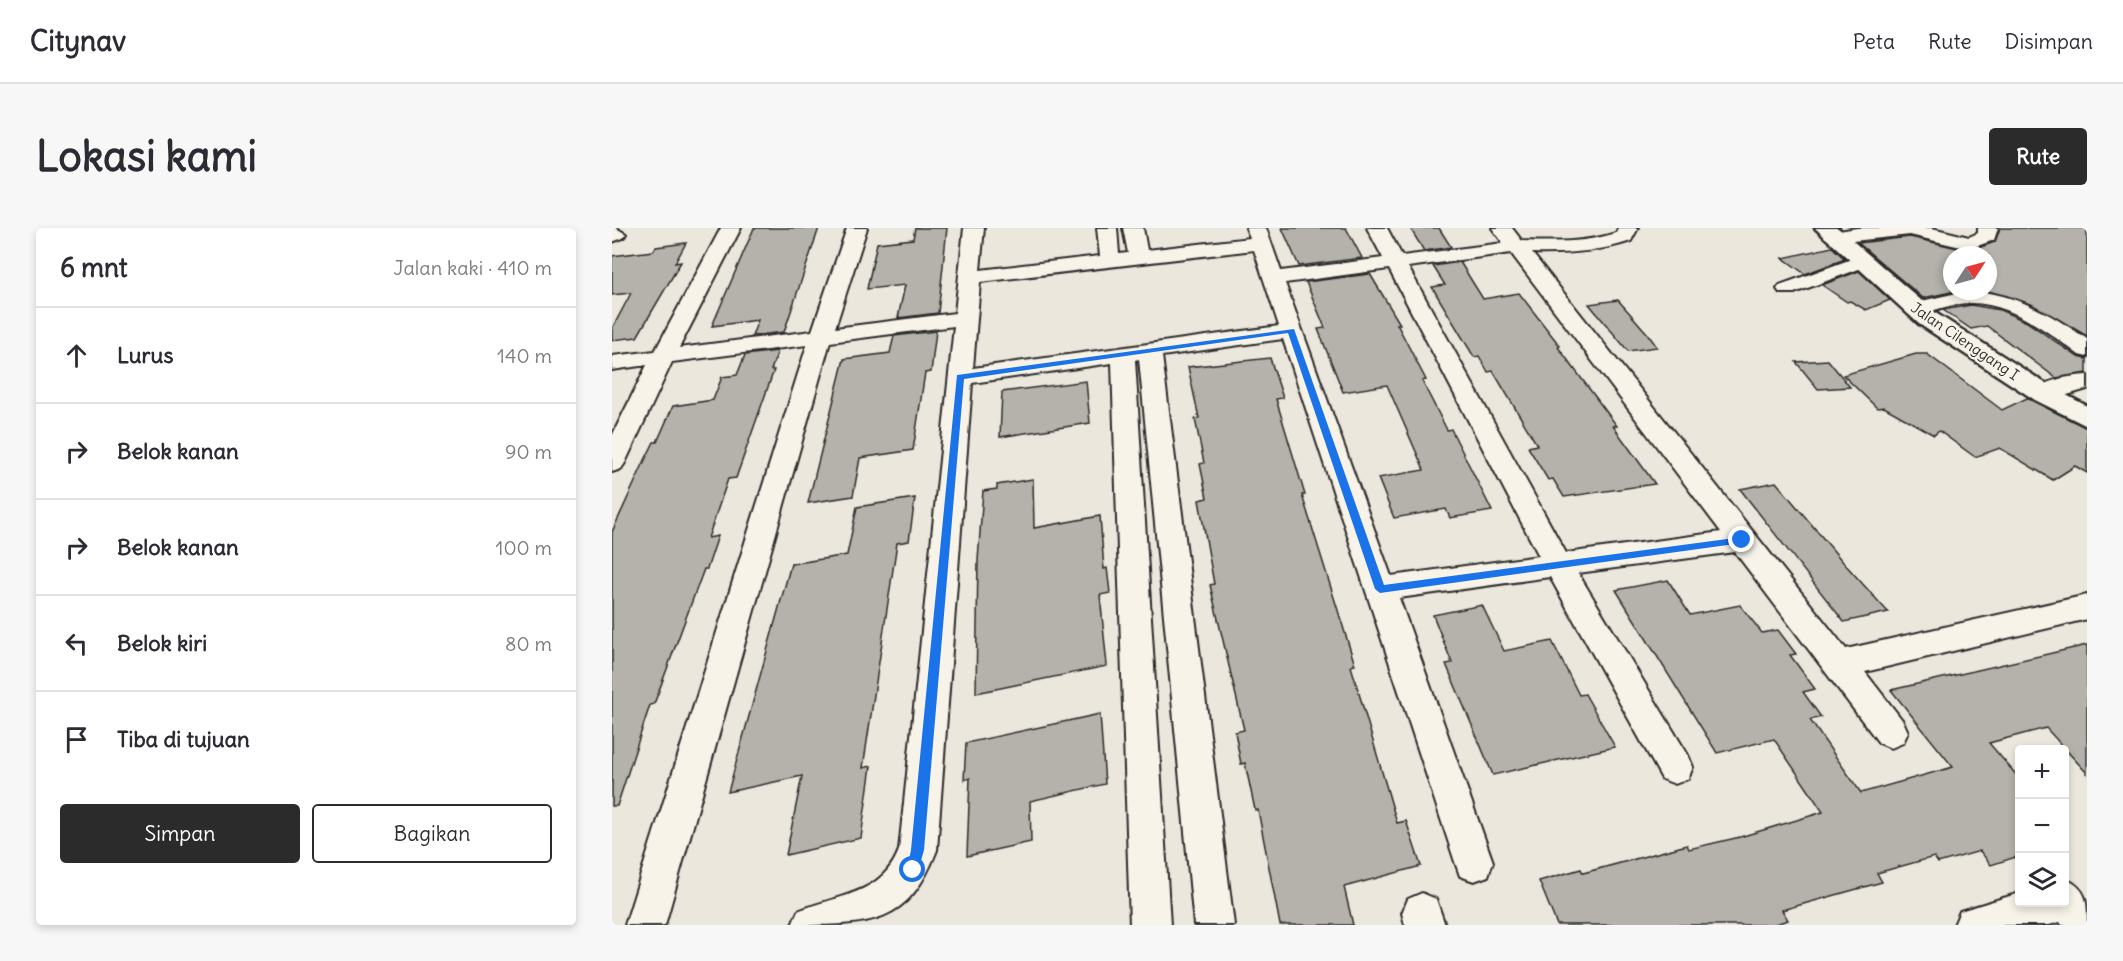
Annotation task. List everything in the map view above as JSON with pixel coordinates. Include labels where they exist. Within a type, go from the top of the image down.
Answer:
[{"type":"street","points":[[612,463],[660,363],[731,228]]},
{"type":"street","points":[[645,925],[818,343],[857,228]]},
{"type":"street","points":[[812,925],[858,915],[898,889],[913,870],[918,850],[974,228]]},
{"type":"street","points":[[1107,228],[1110,261]]},
{"type":"street","points":[[1133,228],[1138,258]]},
{"type":"street","points":[[1377,228],[1558,565],[1675,767]]},
{"type":"street","points":[[1275,284],[1399,268],[1514,244],[1551,248],[1605,244],[1624,237],[1629,231],[1628,228]]},
{"type":"street","points":[[1830,232],[1910,229],[1954,241],[1976,241],[1987,236],[1988,228]]},
{"type":"street","name":"Jalan Cilenggang I","points":[[1830,232],[1860,262],[1916,309],[2044,394],[2087,417]]},
{"type":"street","points":[[971,277],[1138,258],[1259,236],[1474,862]]},
{"type":"street","points":[[1514,244],[1891,732]]},
{"type":"street","points":[[1786,288],[1860,262]]},
{"type":"street","points":[[1916,309],[1971,297],[1985,299],[2041,318],[2087,350]]},
{"type":"street","points":[[612,375],[660,363],[966,323]]},
{"type":"street","points":[[960,377],[1291,331]]},
{"type":"street","points":[[1136,352],[1150,925]]},
{"type":"street","points":[[1136,352],[1214,925]]},
{"type":"street","points":[[612,363],[660,363]]},
{"type":"street","points":[[2044,394],[2074,383],[2087,382]]},
{"type":"street","points":[[1380,589],[1742,540]]},
{"type":"street","points":[[1838,665],[2087,607]]},
{"type":"street","points":[[1974,925],[2073,905]]},
{"type":"building","points":[[754,228],[819,228],[784,332],[752,336],[758,320],[712,326]]},
{"type":"building","points":[[915,228],[947,228],[938,313],[898,318],[905,285],[867,289],[877,243],[913,239]]},
{"type":"building","points":[[1282,228],[1346,228],[1362,258],[1299,266]]},
{"type":"building","points":[[1410,228],[1439,228],[1451,247],[1424,251]]},
{"type":"building","points":[[2000,228],[2087,228],[2087,336],[2031,304],[1997,294],[1997,246],[1984,246],[1995,242]]},
{"type":"building","points":[[1910,237],[1949,246],[1943,246],[1943,294],[1923,298],[1858,243]]},
{"type":"building","points":[[686,243],[675,263],[681,262],[637,337],[612,340],[612,329],[631,293],[612,295],[612,256],[653,251],[656,247]]},
{"type":"building","points":[[1832,247],[1845,259],[1805,274],[1783,258]]},
{"type":"building","points":[[1460,262],[1483,299],[1519,293],[1617,426],[1613,426],[1655,484],[1564,497],[1553,479],[1548,480],[1528,447],[1537,445],[1493,371],[1488,372],[1479,356],[1474,357],[1432,287],[1445,285],[1433,266]]},
{"type":"building","points":[[1859,271],[1890,300],[1866,310],[1850,301],[1847,302],[1822,285]]},
{"type":"building","points":[[1370,274],[1400,324],[1397,324],[1426,380],[1422,381],[1447,430],[1451,429],[1492,511],[1450,518],[1446,509],[1394,518],[1378,478],[1424,470],[1387,385],[1343,392],[1318,329],[1325,328],[1306,282]]},
{"type":"building","points":[[1618,300],[1657,347],[1628,351],[1589,304]]},
{"type":"building","points":[[1971,305],[2000,310],[2027,322],[2078,357],[2087,359],[2087,373],[2056,378],[1987,326],[1971,329],[1943,310]]},
{"type":"building","points":[[936,331],[931,372],[925,373],[913,450],[860,458],[853,496],[808,503],[844,359],[890,353],[894,336]]},
{"type":"building","points":[[778,351],[771,370],[774,370],[736,478],[728,479],[708,538],[718,536],[707,569],[704,569],[654,704],[650,705],[617,806],[612,806],[612,532],[673,406],[713,400],[722,377],[737,375],[745,355]]},
{"type":"building","points":[[1916,354],[1927,354],[2002,410],[2027,398],[2087,428],[2087,473],[2075,466],[2053,480],[2000,448],[1975,457],[1939,431],[1934,435],[1884,407],[1877,408],[1843,375]]},
{"type":"building","points":[[1270,358],[1283,398],[1276,399],[1305,495],[1302,495],[1355,665],[1351,666],[1397,823],[1406,821],[1421,866],[1344,887],[1353,925],[1280,925],[1258,810],[1255,810],[1245,763],[1241,764],[1235,732],[1244,730],[1210,585],[1214,584],[1199,500],[1207,498],[1200,464],[1204,463],[1195,419],[1199,418],[1188,367]]},
{"type":"building","points":[[1828,360],[1850,387],[1818,389],[1796,362]]},
{"type":"building","points":[[1086,381],[1090,423],[1000,437],[1002,392]]},
{"type":"building","points":[[1033,479],[1034,528],[1100,516],[1104,569],[1107,568],[1110,593],[1100,595],[1107,666],[976,693],[978,560],[983,491],[997,489],[997,485]]},
{"type":"building","points":[[1776,482],[1888,612],[1844,622],[1740,489]]},
{"type":"building","points":[[915,498],[909,541],[897,543],[863,768],[871,766],[861,838],[786,855],[802,776],[728,792],[791,564],[847,555],[857,507]]},
{"type":"building","points":[[1668,580],[1690,615],[1740,605],[1762,633],[1778,630],[1796,654],[1790,655],[1815,689],[1803,692],[1821,717],[1810,720],[1861,793],[1953,767],[1891,690],[2087,645],[2087,773],[2069,753],[2069,745],[2061,745],[2046,728],[1989,743],[2015,773],[2015,857],[1991,865],[1980,851],[1938,863],[1934,857],[1877,873],[1882,882],[1782,910],[1788,920],[1772,925],[1557,925],[1539,881],[1581,869],[1583,873],[1687,845],[1689,849],[1740,837],[1823,812],[1774,739],[1717,753],[1616,590]]},
{"type":"building","points":[[1482,605],[1504,651],[1552,641],[1579,695],[1585,694],[1615,747],[1493,775],[1446,664],[1452,663],[1433,615]]},
{"type":"building","points":[[1100,714],[1105,784],[1030,801],[1031,842],[967,856],[970,778],[964,780],[966,743]]},
{"type":"route","points":[[913,870],[918,850],[960,377],[1291,331],[1380,589],[1742,540]]}]
